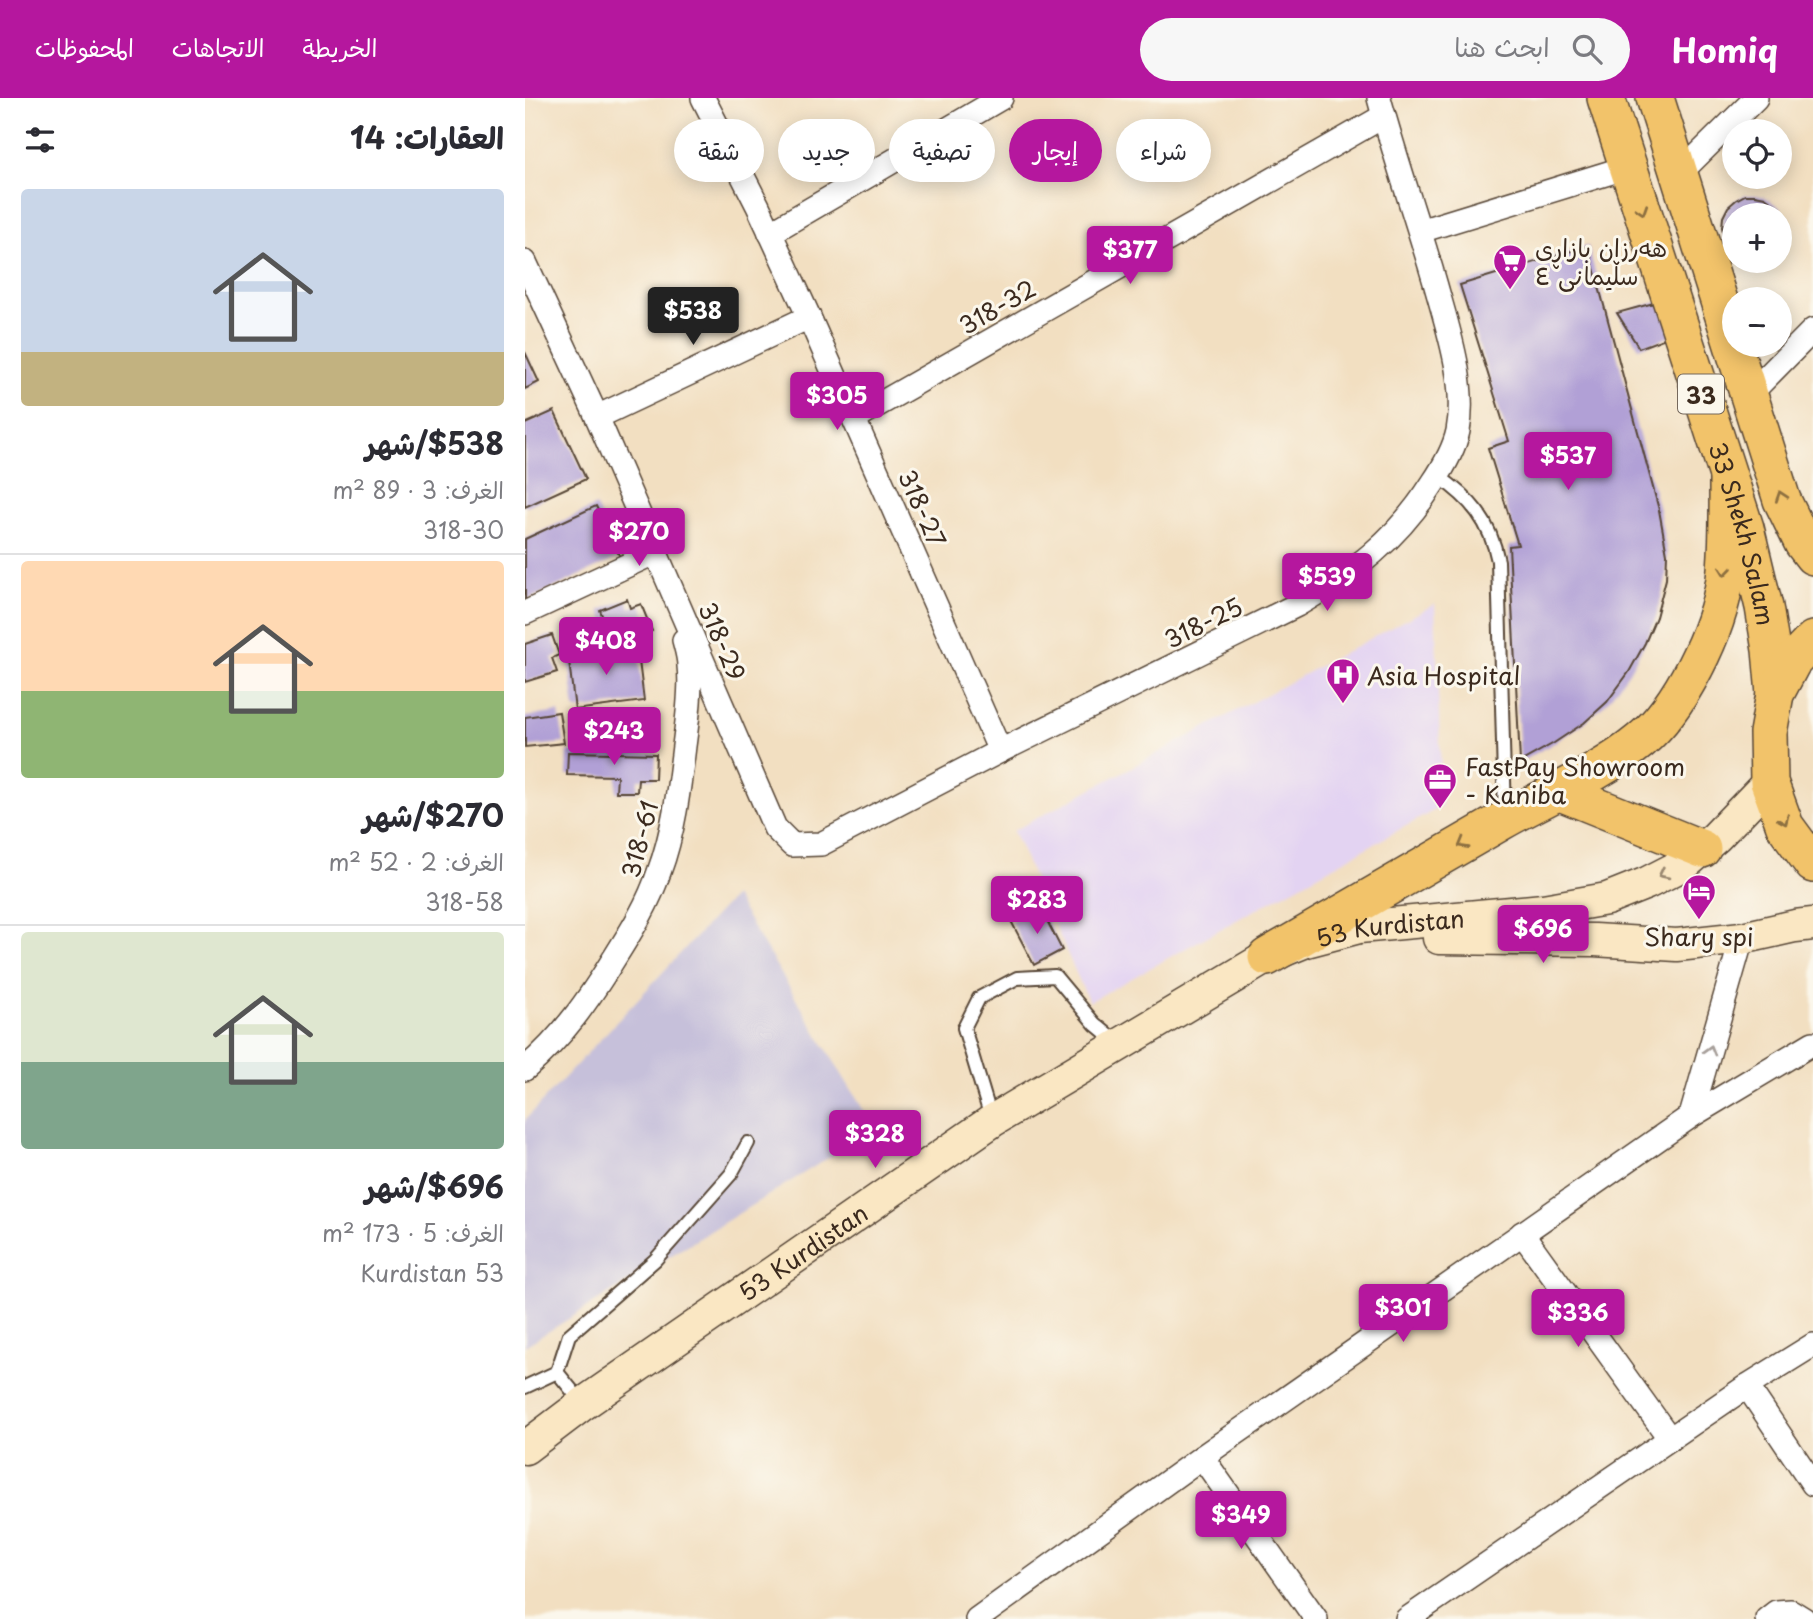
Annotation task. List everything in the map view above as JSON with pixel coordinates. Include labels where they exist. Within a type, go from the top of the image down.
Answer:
[{"type":"main road","name":"33 Shekh Salam","points":[[1606,98],[1745,528],[1764,607],[1771,650],[1775,694],[1768,733],[1769,782],[1785,826],[1813,864]]},
{"type":"main road","name":"33 Shekh Salam","points":[[1655,98],[1782,500],[1810,548]]},
{"type":"main road","points":[[1267,957],[1505,819],[1612,761],[1656,727],[1681,695],[1710,633],[1724,582],[1728,478]]},
{"type":"main road","name":"33 Shekh Salam","points":[[1775,694],[1792,662],[1813,640]]},
{"type":"main road","name":"53 Kurdistan","points":[[525,1448],[583,1404],[992,1121],[1267,957],[1306,941],[1359,926],[1543,910],[1607,899],[1686,863],[1769,782]]},
{"type":"main road","points":[[1558,791],[1702,849]]},
{"type":"main road","name":"53 Kurdistan","points":[[1267,957],[1451,937],[1677,945],[1742,938],[1813,924]]},
{"type":"street","name":"318-27","points":[[703,98],[771,233],[1000,751]]},
{"type":"street","points":[[771,233],[1001,98]]},
{"type":"street","points":[[1679,174],[1756,98]]},
{"type":"street","name":"318-25","points":[[792,845],[821,844],[1000,751],[1297,605],[1336,582],[1374,554],[1422,500],[1451,453],[1458,432],[1460,396],[1451,338],[1381,107]]},
{"type":"street","name":"318-32","points":[[855,418],[1381,107]]},
{"type":"street","points":[[1420,231],[1628,167]]},
{"type":"street","name":"318-29","points":[[525,262],[597,418],[775,828],[792,845]]},
{"type":"street","points":[[597,418],[809,317]]},
{"type":"street","points":[[1750,394],[1813,331]]},
{"type":"street","points":[[525,613],[656,552]]},
{"type":"street","name":"318-61","points":[[525,1069],[552,1043],[596,990],[649,899],[663,860],[681,772],[690,667],[670,584]]},
{"type":"street","points":[[1691,1116],[1742,938]]},
{"type":"street","points":[[989,1616],[1202,1457],[1522,1233],[1691,1116],[1813,1043]]},
{"type":"street","points":[[1522,1233],[1669,1439]]},
{"type":"street","points":[[1407,1619],[1747,1386],[1813,1345]]},
{"type":"street","points":[[1747,1386],[1813,1484]]},
{"type":"street","points":[[1202,1457],[1316,1619]]},
{"type":"street","points":[[1767,1619],[1776,1612],[1791,1611],[1804,1619]]},
{"type":"lane","points":[[1438,476],[1460,491],[1478,512],[1494,541],[1498,561],[1505,819]]},
{"type":"lane","points":[[992,1121],[964,1028],[979,998],[1017,978],[1055,976],[1095,1024],[1120,1045]]},
{"type":"lane","points":[[525,1387],[557,1372],[569,1335],[655,1260],[731,1174],[748,1143]]},
{"type":"lane","points":[[557,1372],[583,1404]]},
{"type":"shaded area","name":"Asia Hospital","points":[[1435,604],[1442,806],[1089,1002],[1013,831]]},
{"type":"shaded area","points":[[734,896],[875,1129],[525,1346],[525,1120]]},
{"type":"building","points":[[1745,195],[1755,195],[1765,197],[1773,203],[1733,203]]},
{"type":"building","points":[[1588,246],[1659,510],[1667,554],[1666,579],[1656,617],[1645,643],[1629,672],[1607,702],[1584,723],[1520,762],[1509,546],[1518,545],[1488,448],[1509,441],[1460,285]]},
{"type":"building","points":[[1661,301],[1671,336],[1639,348],[1617,313]]},
{"type":"building","points":[[525,352],[539,382],[525,389]]},
{"type":"building","points":[[554,411],[586,479],[525,507],[525,424]]},
{"type":"building","points":[[596,506],[620,557],[525,601],[525,539]]},
{"type":"building","points":[[627,599],[630,608],[641,604],[652,631],[640,636],[635,625],[626,628],[623,620],[606,626],[600,610]]},
{"type":"building","points":[[552,635],[559,655],[552,658],[557,672],[525,682],[525,644]]},
{"type":"building","points":[[637,645],[644,701],[575,710],[568,653]]},
{"type":"building","points":[[559,712],[564,743],[525,747],[525,717]]},
{"type":"building","points":[[568,752],[656,754],[655,779],[638,779],[637,792],[616,792],[617,776],[567,775]]},
{"type":"building","points":[[1040,907],[1062,950],[1034,965],[1011,921]]},
{"type":"place","name":"هەرزان بازاڕی سڵیمانی ٤","points":[[1510,291]]},
{"type":"place","name":"Asia Hospital","points":[[1343,705]]},
{"type":"place","name":"FastPay Showroom - Kaniba","points":[[1440,810]]},
{"type":"place","name":"Shary spi","points":[[1699,921]]}]
